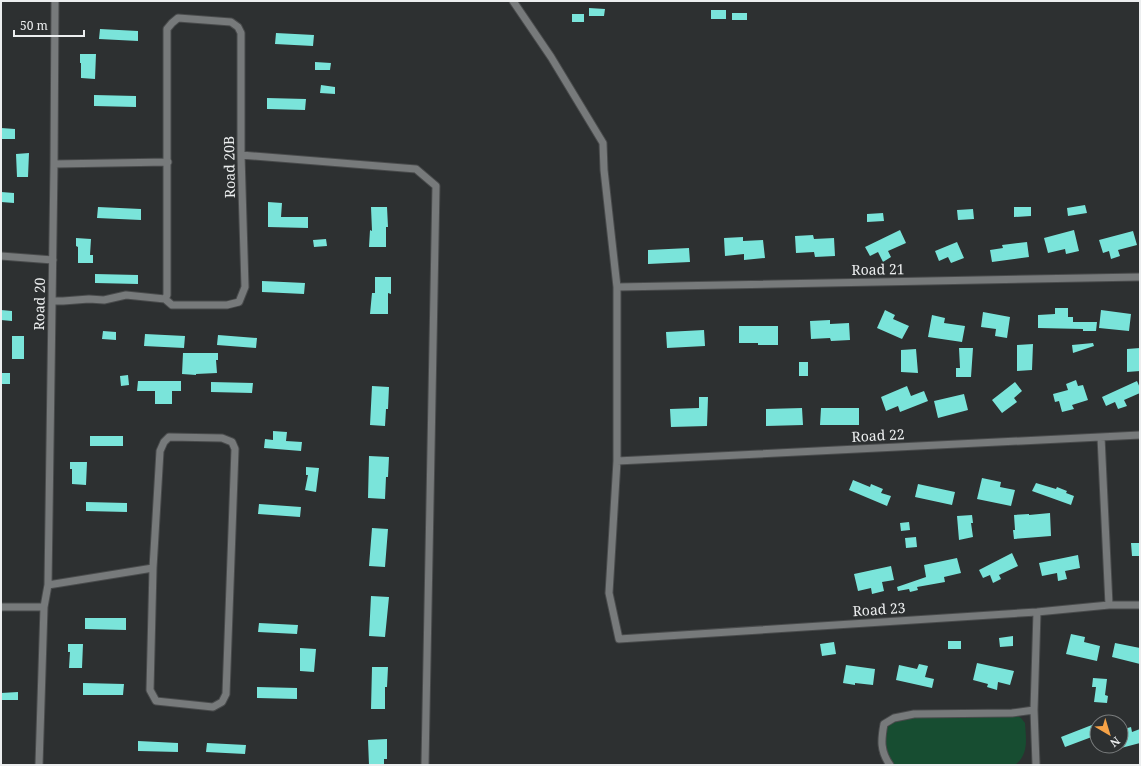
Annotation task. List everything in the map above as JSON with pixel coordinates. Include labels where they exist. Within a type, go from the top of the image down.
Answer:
[{"type":"street","name":"Road 20","points":[[39,765],[44,607],[48,585],[55,1]]},
{"type":"street","points":[[513,1],[551,57],[603,143],[604,170],[618,287],[617,461]]},
{"type":"street","name":"Road 20B","points":[[178,18],[231,22],[238,27],[241,33],[242,155],[245,287],[239,302],[227,304],[172,305],[165,299],[167,295],[168,162],[167,29],[178,18]]},
{"type":"street","points":[[242,155],[416,169],[436,186],[425,765]]},
{"type":"street","points":[[54,164],[168,162]]},
{"type":"street","points":[[1,256],[53,260]]},
{"type":"street","name":"Road 21","points":[[618,287],[1140,277]]},
{"type":"street","points":[[52,301],[63,302],[89,299],[104,300],[126,295],[165,299]]},
{"type":"street","name":"Road 22","points":[[617,461],[1140,435]]},
{"type":"street","points":[[1101,436],[1109,605]]},
{"type":"street","points":[[170,438],[222,438],[232,442],[235,449],[226,694],[222,702],[213,707],[156,701],[150,690],[153,568],[160,451],[164,442],[170,438]]},
{"type":"street","name":"Road 23","points":[[617,461],[609,594],[619,639],[1037,612],[1109,605],[1140,605]]},
{"type":"street","points":[[48,585],[153,568]]},
{"type":"street","points":[[1,606],[44,607]]},
{"type":"street","points":[[1034,765],[1037,612]]},
{"type":"street","points":[[890,765],[884,756],[881,737],[884,724],[894,718],[914,714],[1012,713],[1034,710]]},
{"type":"green space","points":[[1012,713],[1021,718],[1025,723],[1026,735],[1025,751],[1023,756],[1015,765],[890,765],[884,756],[884,724],[894,718]]},
{"type":"building","points":[[589,8],[605,9],[604,16],[589,16]]},
{"type":"building","points":[[711,10],[726,10],[726,19],[711,19]]},
{"type":"building","points":[[732,13],[747,13],[747,20],[732,20]]},
{"type":"building","points":[[572,14],[584,14],[584,22],[572,22]]},
{"type":"building","points":[[100,29],[138,31],[138,41],[99,39]]},
{"type":"building","points":[[276,33],[314,35],[313,46],[275,44]]},
{"type":"building","points":[[80,54],[96,54],[95,79],[81,78]]},
{"type":"building","points":[[315,62],[331,63],[330,70],[315,70]]},
{"type":"building","points":[[321,85],[335,87],[335,94],[320,93]]},
{"type":"building","points":[[94,95],[136,96],[136,107],[94,106]]},
{"type":"building","points":[[267,98],[306,99],[305,110],[267,109]]},
{"type":"building","points":[[1,128],[15,129],[15,139],[1,139]]},
{"type":"building","points":[[29,153],[28,177],[17,177],[16,154]]},
{"type":"building","points":[[1,192],[14,193],[14,203],[1,202]]},
{"type":"building","points":[[268,202],[282,203],[281,217],[308,217],[308,228],[268,227]]},
{"type":"building","points":[[1085,205],[1087,213],[1068,216],[1067,208]]},
{"type":"building","points":[[98,207],[141,209],[141,220],[97,218]]},
{"type":"building","points":[[371,207],[387,207],[388,227],[386,227],[386,247],[369,247],[370,230],[372,231]]},
{"type":"building","points":[[1014,207],[1031,207],[1031,216],[1014,217]]},
{"type":"building","points":[[973,209],[974,219],[958,220],[957,210]]},
{"type":"building","points":[[883,213],[884,221],[867,222],[867,214]]},
{"type":"building","points":[[900,230],[906,243],[888,251],[891,257],[883,262],[878,252],[870,256],[865,247]]},
{"type":"building","points":[[1074,230],[1079,251],[1066,254],[1065,249],[1048,253],[1044,238]]},
{"type":"building","points":[[1133,231],[1137,245],[1118,250],[1120,256],[1111,259],[1109,251],[1103,253],[1099,240]]},
{"type":"building","points":[[813,235],[814,239],[834,238],[835,256],[815,257],[814,252],[796,253],[795,236]]},
{"type":"building","points":[[743,237],[743,241],[763,240],[765,258],[744,260],[744,254],[725,256],[724,238]]},
{"type":"building","points":[[76,238],[91,239],[90,255],[93,255],[93,263],[78,263],[78,247],[76,246]]},
{"type":"building","points":[[326,239],[327,246],[314,247],[313,240]]},
{"type":"building","points":[[957,242],[964,258],[951,263],[948,257],[939,261],[935,251]]},
{"type":"building","points":[[1027,242],[1029,257],[992,262],[990,250],[1003,248],[1002,245]]},
{"type":"building","points":[[689,248],[690,262],[648,264],[648,250]]},
{"type":"building","points":[[95,274],[138,275],[138,284],[95,283]]},
{"type":"building","points":[[375,277],[391,277],[391,294],[388,293],[388,314],[370,314],[372,293],[375,293]]},
{"type":"building","points":[[262,281],[305,283],[304,294],[262,292]]},
{"type":"building","points":[[1055,308],[1068,308],[1068,317],[1073,317],[1073,322],[1097,322],[1096,331],[1083,331],[1083,329],[1038,328],[1038,315],[1055,314]]},
{"type":"building","points":[[1,310],[12,311],[12,321],[1,320]]},
{"type":"building","points":[[885,310],[895,315],[893,319],[909,326],[902,339],[877,328]]},
{"type":"building","points":[[1101,310],[1131,314],[1129,331],[1099,328]]},
{"type":"building","points":[[983,312],[1010,317],[1007,338],[995,336],[996,329],[981,327]]},
{"type":"building","points":[[932,315],[945,318],[944,323],[965,326],[962,342],[928,337]]},
{"type":"building","points":[[830,320],[830,324],[849,323],[850,340],[831,341],[830,338],[811,339],[810,321]]},
{"type":"building","points":[[739,326],[778,326],[778,345],[739,343]]},
{"type":"building","points":[[704,330],[705,346],[667,348],[666,332]]},
{"type":"building","points":[[103,331],[116,332],[116,340],[102,339]]},
{"type":"building","points":[[145,334],[185,336],[184,348],[144,346]]},
{"type":"building","points":[[218,335],[257,338],[256,348],[217,345]]},
{"type":"building","points":[[12,336],[24,336],[24,359],[12,359]]},
{"type":"building","points":[[1093,343],[1094,346],[1073,353],[1072,345]]},
{"type":"building","points":[[1033,344],[1032,370],[1017,371],[1017,345]]},
{"type":"building","points":[[959,348],[973,348],[971,377],[956,377],[956,368],[960,368]]},
{"type":"building","points":[[1140,348],[1140,371],[1127,372],[1127,349]]},
{"type":"building","points":[[916,349],[918,373],[901,372],[901,350]]},
{"type":"building","points":[[183,353],[218,353],[218,360],[216,360],[217,373],[196,375],[182,374]]},
{"type":"building","points":[[799,362],[808,362],[808,376],[799,376]]},
{"type":"building","points":[[1,373],[10,373],[10,384],[1,384]]},
{"type":"building","points":[[128,375],[129,385],[121,386],[120,376]]},
{"type":"building","points":[[1076,380],[1078,386],[1083,385],[1088,400],[1072,405],[1074,409],[1062,412],[1059,401],[1055,402],[1053,394],[1068,390],[1066,384]]},
{"type":"building","points":[[138,381],[181,381],[181,391],[172,391],[172,404],[155,404],[155,391],[137,391]]},
{"type":"building","points":[[1137,381],[1140,388],[1140,393],[1124,400],[1127,406],[1118,409],[1115,402],[1106,406],[1102,397]]},
{"type":"building","points":[[211,382],[253,383],[252,393],[211,392]]},
{"type":"building","points":[[1015,382],[1022,391],[1014,398],[1017,402],[1002,413],[992,400]]},
{"type":"building","points":[[372,386],[389,387],[388,409],[386,409],[385,426],[370,425]]},
{"type":"building","points":[[907,386],[911,396],[924,391],[928,401],[900,412],[898,406],[886,411],[881,397]]},
{"type":"building","points":[[964,394],[968,410],[938,418],[934,401]]},
{"type":"building","points":[[699,397],[708,397],[707,426],[671,427],[670,409],[699,408]]},
{"type":"building","points":[[802,408],[803,425],[766,426],[766,409]]},
{"type":"building","points":[[821,408],[859,408],[859,425],[820,425]]},
{"type":"building","points":[[273,431],[287,432],[286,441],[302,442],[301,451],[264,448],[265,439],[273,440]]},
{"type":"building","points":[[90,436],[123,436],[123,446],[90,446]]},
{"type":"building","points":[[369,456],[389,457],[385,499],[368,498]]},
{"type":"building","points":[[70,462],[87,462],[86,485],[72,484],[72,469],[70,469]]},
{"type":"building","points":[[306,467],[319,468],[316,492],[305,490],[308,475],[306,475]]},
{"type":"building","points":[[982,478],[1001,482],[1000,487],[1015,490],[1011,506],[977,499]]},
{"type":"building","points":[[853,480],[870,487],[871,484],[883,489],[881,493],[891,496],[887,506],[849,490]]},
{"type":"building","points":[[1036,483],[1056,489],[1057,487],[1067,491],[1066,493],[1074,496],[1071,505],[1032,491]]},
{"type":"building","points":[[918,484],[955,492],[952,505],[915,497]]},
{"type":"building","points":[[86,502],[127,503],[127,512],[86,511]]},
{"type":"building","points":[[259,504],[301,507],[300,517],[258,514]]},
{"type":"building","points":[[1050,513],[1051,536],[1014,539],[1014,515]]},
{"type":"building","points":[[972,515],[973,523],[971,523],[973,537],[959,540],[957,516]]},
{"type":"building","points":[[909,522],[910,530],[901,531],[900,523]]},
{"type":"building","points":[[372,528],[388,529],[385,567],[369,566]]},
{"type":"building","points":[[916,537],[917,547],[906,548],[905,538]]},
{"type":"building","points":[[1131,543],[1140,543],[1140,556],[1132,556]]},
{"type":"building","points":[[1012,553],[1018,566],[999,575],[1001,579],[993,583],[990,575],[983,578],[979,570]]},
{"type":"building","points":[[1078,555],[1080,568],[1065,571],[1067,579],[1058,581],[1057,573],[1042,576],[1039,563]]},
{"type":"building","points":[[957,558],[961,573],[944,577],[945,582],[917,587],[918,590],[910,592],[909,589],[898,591],[897,587],[926,577],[924,565]]},
{"type":"building","points":[[891,566],[894,580],[882,582],[884,591],[872,594],[871,588],[858,591],[854,574]]},
{"type":"building","points":[[371,596],[389,597],[385,637],[369,636]]},
{"type":"building","points":[[85,618],[126,618],[126,630],[85,629]]},
{"type":"building","points":[[259,623],[298,625],[297,634],[258,632]]},
{"type":"building","points":[[1071,634],[1085,637],[1084,642],[1100,646],[1097,661],[1066,654]]},
{"type":"building","points":[[1013,636],[1013,646],[1000,647],[999,638]]},
{"type":"building","points":[[948,641],[961,641],[961,649],[948,649]]},
{"type":"building","points":[[834,642],[836,654],[822,656],[820,644]]},
{"type":"building","points":[[1115,643],[1140,648],[1140,664],[1112,657]]},
{"type":"building","points":[[68,644],[83,644],[82,668],[69,668],[70,652],[68,652]]},
{"type":"building","points":[[300,648],[316,649],[314,672],[300,671]]},
{"type":"building","points":[[977,663],[1014,671],[1010,685],[998,682],[997,690],[987,687],[988,684],[973,680]]},
{"type":"building","points":[[919,664],[928,666],[925,677],[934,679],[932,688],[896,680],[899,665],[917,669]]},
{"type":"building","points":[[846,665],[875,669],[873,685],[843,683]]},
{"type":"building","points":[[372,667],[388,667],[387,687],[385,687],[385,709],[371,709]]},
{"type":"building","points":[[1093,678],[1107,679],[1105,695],[1108,696],[1107,703],[1094,702],[1096,687],[1092,687]]},
{"type":"building","points":[[83,683],[124,684],[123,695],[83,695]]},
{"type":"building","points":[[257,687],[297,688],[297,699],[257,698]]},
{"type":"building","points":[[18,692],[18,700],[1,700],[1,693]]},
{"type":"building","points":[[1089,726],[1089,738],[1065,747],[1061,737]]},
{"type":"building","points":[[1131,727],[1132,732],[1140,729],[1140,743],[1129,746],[1129,728]]},
{"type":"building","points":[[387,739],[387,759],[384,759],[384,765],[369,765],[368,740]]},
{"type":"building","points":[[138,741],[178,743],[178,752],[138,751]]},
{"type":"building","points":[[207,743],[246,745],[245,754],[206,752]]}]
